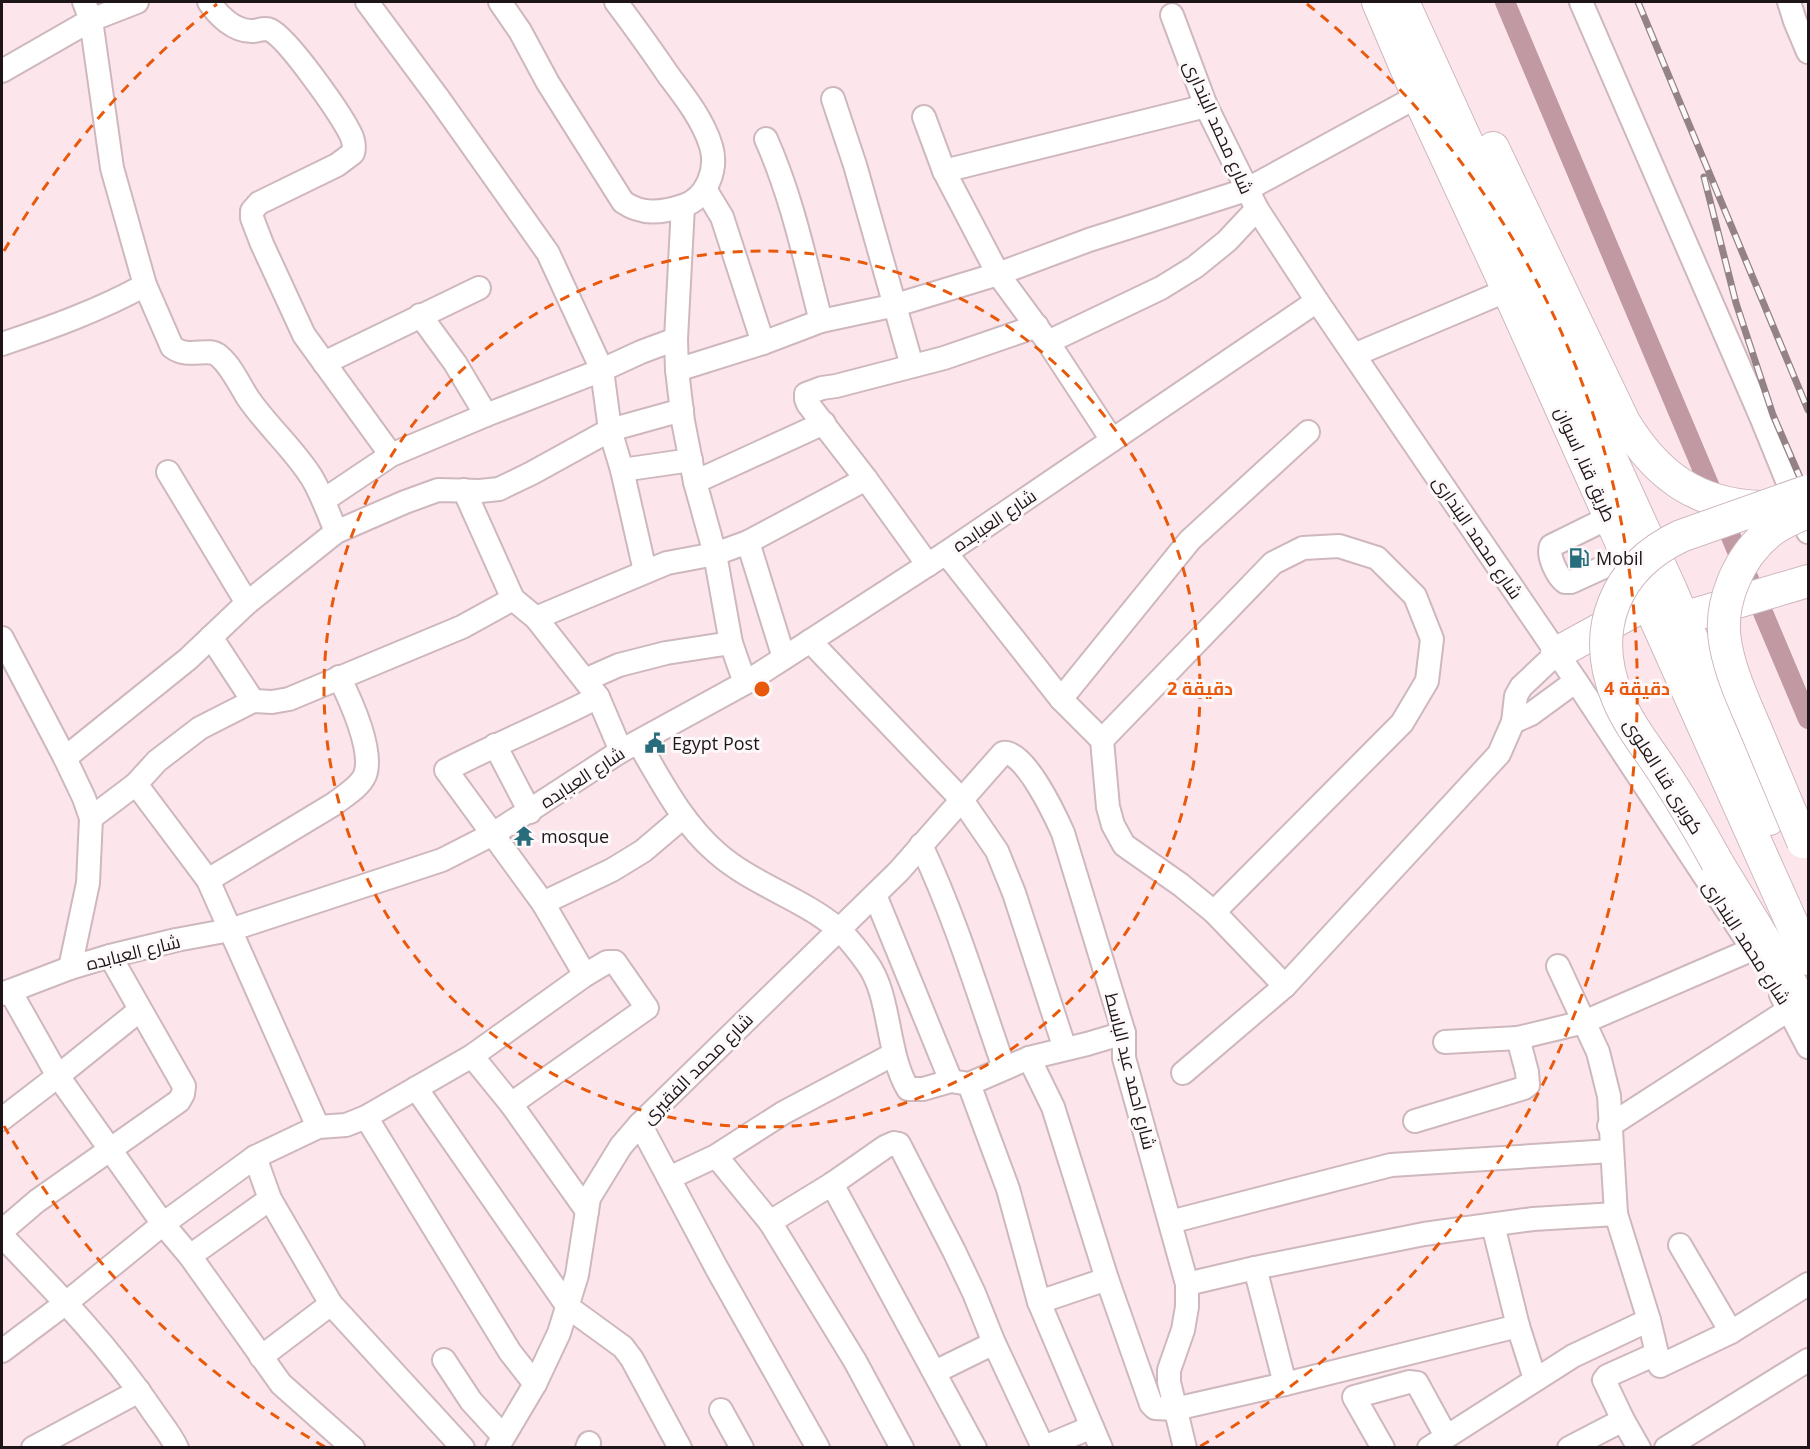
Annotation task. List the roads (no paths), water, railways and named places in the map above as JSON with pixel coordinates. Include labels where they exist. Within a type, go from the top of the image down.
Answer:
[{"type":"highway","name":"طريق قنا, اسوان","points":[[1378,2],[1418,96],[1508,290],[1622,512]]},
{"type":"highway","name":"طريق قنا, اسوان","points":[[1403,2],[1622,512],[1667,603],[1809,911]]},
{"type":"highway","points":[[1423,2],[1624,422],[1646,454],[1675,482],[1690,491],[1725,503],[1761,507]]},
{"type":"highway","name":"كوبرى قنا العلوى","points":[[1799,1010],[1679,796],[1618,700],[1610,676],[1607,631],[1611,610],[1619,591],[1645,558],[1662,545],[1681,536],[1809,491]]},
{"type":"highway","points":[[1806,848],[1735,677],[1725,645],[1724,622],[1733,581],[1743,562],[1756,545],[1771,530],[1790,519],[1809,512]]},
{"type":"highway","points":[[1557,652],[1667,603],[1734,603],[1807,581]]},
{"type":"highway","name":"طريق قنا, اسوان","points":[[1667,603],[1809,959]]},
{"type":"street","points":[[2,71],[87,11],[137,2]]},
{"type":"street","points":[[209,2],[219,16],[237,27],[254,32],[265,28],[285,42],[321,88],[350,132],[355,147],[354,153],[337,165],[259,203],[252,212],[252,218],[299,325],[391,455]]},
{"type":"street","points":[[367,2],[548,253],[602,370],[610,430],[622,470],[645,571]]},
{"type":"street","points":[[500,2],[623,201],[634,210],[647,212],[683,206],[699,198],[705,189],[714,166],[711,147],[703,125],[616,2]]},
{"type":"street","points":[[1581,2],[1809,532]]},
{"type":"street","points":[[1790,2],[1794,21],[1809,52]]},
{"type":"street","points":[[87,11],[112,168],[145,285],[172,347],[180,352],[213,352],[227,364],[249,399],[311,477],[324,500],[336,532]]},
{"type":"street","name":"شارع محمد البندارى","points":[[1172,15],[1206,106],[1251,199],[1317,301],[1557,652],[1753,949],[1799,1010],[1809,1047]]},
{"type":"street","points":[[677,370],[764,343],[821,321],[896,305],[998,274],[1089,240],[1251,199],[1418,96]]},
{"type":"street","points":[[833,99],[849,144],[912,366]]},
{"type":"street","points":[[944,171],[1206,106]]},
{"type":"street","points":[[924,117],[944,171],[998,274],[1042,334],[1112,440]]},
{"type":"street","points":[[766,139],[777,163],[821,321]]},
{"type":"street","points":[[705,189],[722,217],[764,343]]},
{"type":"street","points":[[1251,199],[1227,241],[1195,267],[1161,288],[1042,334],[808,392],[806,399],[866,479],[1061,699],[1102,740],[1108,807],[1113,825],[1124,845],[1181,885],[1214,912],[1284,986]]},
{"type":"street","points":[[683,206],[676,339],[682,410],[693,471],[715,554],[731,643],[745,683]]},
{"type":"street","points":[[2,344],[127,295],[145,285]]},
{"type":"street","points":[[324,363],[479,288]]},
{"type":"street","points":[[1354,355],[1508,290]]},
{"type":"street","name":"شارع العبابده","points":[[6,993],[70,968],[110,956],[230,930],[442,860],[493,834],[629,746],[745,683],[784,658],[937,559],[1317,301]]},
{"type":"street","points":[[420,315],[455,363],[486,415]]},
{"type":"street","points":[[324,500],[391,455],[676,339]]},
{"type":"street","points":[[65,758],[171,673],[247,603],[336,532],[438,490],[499,489],[610,430],[682,410]]},
{"type":"street","points":[[622,470],[693,471],[824,423]]},
{"type":"street","points":[[1061,699],[1190,540],[1308,432]]},
{"type":"street","points":[[168,472],[247,603]]},
{"type":"street","points":[[536,618],[667,563],[715,554],[748,542],[788,523],[866,479]]},
{"type":"street","points":[[464,490],[513,599],[536,618],[592,688],[629,746],[683,817],[717,854],[838,929],[869,965],[879,986],[894,1054],[908,1089],[960,1083],[1029,1058],[1124,1033]]},
{"type":"street","points":[[1622,512],[1551,546],[1550,553],[1561,578],[1565,582],[1571,582],[1639,550]]},
{"type":"street","points":[[748,542],[784,658]]},
{"type":"street","points":[[1102,740],[1273,563],[1303,548],[1339,546],[1377,558],[1415,596],[1432,639],[1427,681],[1402,723],[1214,912]]},
{"type":"street","points":[[91,818],[135,784],[157,761],[180,742],[200,728],[253,701],[272,702],[289,699],[462,627],[513,599]]},
{"type":"street","points":[[211,637],[253,701]]},
{"type":"street","points":[[810,641],[962,800],[997,851],[1017,903],[1065,1049]]},
{"type":"street","points":[[585,975],[543,903],[446,770],[565,714],[619,665],[666,653],[731,643]]},
{"type":"street","points":[[1183,1073],[1284,986],[1498,754],[1514,722],[1516,696],[1521,687],[1557,652]]},
{"type":"street","points":[[5,653],[65,758],[91,818],[88,884],[70,968]]},
{"type":"street","points":[[208,880],[334,804],[352,790],[365,775],[366,760],[357,716],[339,677]]},
{"type":"street","points":[[1514,722],[1530,714],[1576,681]]},
{"type":"street","points":[[495,745],[530,812]]},
{"type":"street","name":"شارع محمد الفقيرى","points":[[500,1442],[548,1359],[568,1307],[583,1243],[589,1198],[604,1171],[640,1124],[875,895],[1003,753]]},
{"type":"street","name":"شارع احمد عبد الباسط","points":[[1003,753],[1011,753],[1029,773],[1058,822],[1070,854],[1124,1033],[1124,1058],[1186,1284],[1187,1307],[1183,1330],[1169,1370],[1169,1382],[1185,1448]]},
{"type":"street","points":[[135,784],[208,880],[318,1127]]},
{"type":"street","points":[[543,903],[612,870],[643,851],[683,817]]},
{"type":"street","points":[[921,845],[958,934],[1004,1068]]},
{"type":"street","points":[[770,1222],[831,1185],[885,1148],[894,1143],[901,1146],[974,1293],[994,1343],[1041,1443],[1047,1446],[1097,1437],[1039,1302],[1008,1188],[875,895]]},
{"type":"street","points":[[1445,1042],[1518,1038],[1584,1022],[1753,949]]},
{"type":"street","points":[[2,1231],[37,1201],[179,1101],[183,1094],[184,1086],[110,956]]},
{"type":"street","points":[[2,1351],[66,1303],[163,1224],[255,1157],[318,1127],[346,1125],[366,1117],[472,1056],[585,975],[607,962],[615,962],[647,1008],[511,1104]]},
{"type":"street","points":[[1558,966],[1598,1052],[1604,1073],[1608,1096],[1616,1214],[1649,1320],[1658,1365],[1662,1366],[1731,1332],[1809,1284]]},
{"type":"street","points":[[6,993],[58,1076],[163,1224],[190,1256],[261,1358],[281,1384],[353,1448]]},
{"type":"street","points":[[2,1119],[140,1010]]},
{"type":"street","points":[[1609,1126],[1799,1010]]},
{"type":"street","points":[[1414,1121],[1524,1088],[1529,1082],[1518,1038]]},
{"type":"street","points":[[669,1178],[716,1156],[783,1113],[894,1054]]},
{"type":"street","points":[[472,1056],[511,1104],[587,1211]]},
{"type":"street","points":[[1029,1058],[1053,1107],[1107,1279],[1151,1404],[1155,1408],[1175,1409],[1518,1326]]},
{"type":"street","points":[[416,1088],[568,1307],[623,1347],[632,1359],[680,1448]]},
{"type":"street","points":[[366,1117],[510,1352],[535,1384]]},
{"type":"street","points":[[640,1124],[716,1267],[818,1448]]},
{"type":"street","points":[[1170,1222],[1391,1165],[1611,1151]]},
{"type":"street","points":[[716,1156],[770,1222],[855,1361],[902,1448]]},
{"type":"street","points":[[255,1157],[270,1199],[331,1304],[463,1448]]},
{"type":"street","points":[[831,1185],[975,1448]]},
{"type":"street","points":[[190,1256],[270,1199]]},
{"type":"street","points":[[1186,1284],[1424,1234],[1533,1220],[1616,1214]]},
{"type":"street","points":[[1493,1225],[1518,1326],[1535,1379]]},
{"type":"street","points":[[2,1236],[66,1303],[139,1391],[177,1448]]},
{"type":"street","points":[[1680,1245],[1731,1332]]},
{"type":"street","points":[[1255,1268],[1285,1384]]},
{"type":"street","points":[[1039,1302],[1107,1279]]},
{"type":"street","points":[[261,1358],[331,1304]]},
{"type":"street","points":[[1383,1448],[1354,1397],[1409,1382],[1420,1386],[1437,1442],[1573,1356],[1649,1320]]},
{"type":"street","points":[[935,1372],[994,1343]]},
{"type":"street","points":[[1639,1448],[1604,1380],[1607,1376],[1656,1354]]},
{"type":"street","points":[[444,1360],[500,1442]]},
{"type":"street","points":[[1666,1448],[1809,1360]]},
{"type":"street","points":[[33,1448],[139,1391]]},
{"type":"street","points":[[721,1410],[742,1448]]},
{"type":"street","points":[[1569,1448],[1623,1420]]},
{"type":"waterway","points":[[1505,2],[1808,719]]},
{"type":"railway","points":[[1638,2],[1808,410]]},
{"type":"railway","points":[[1704,177],[1736,303],[1773,415],[1808,496]]},
{"type":"place","name":"Mobil","points":[[1579,558]]},
{"type":"place","name":"Egypt Post","points":[[655,743]]},
{"type":"place","name":"mosque","points":[[524,836]]}]
